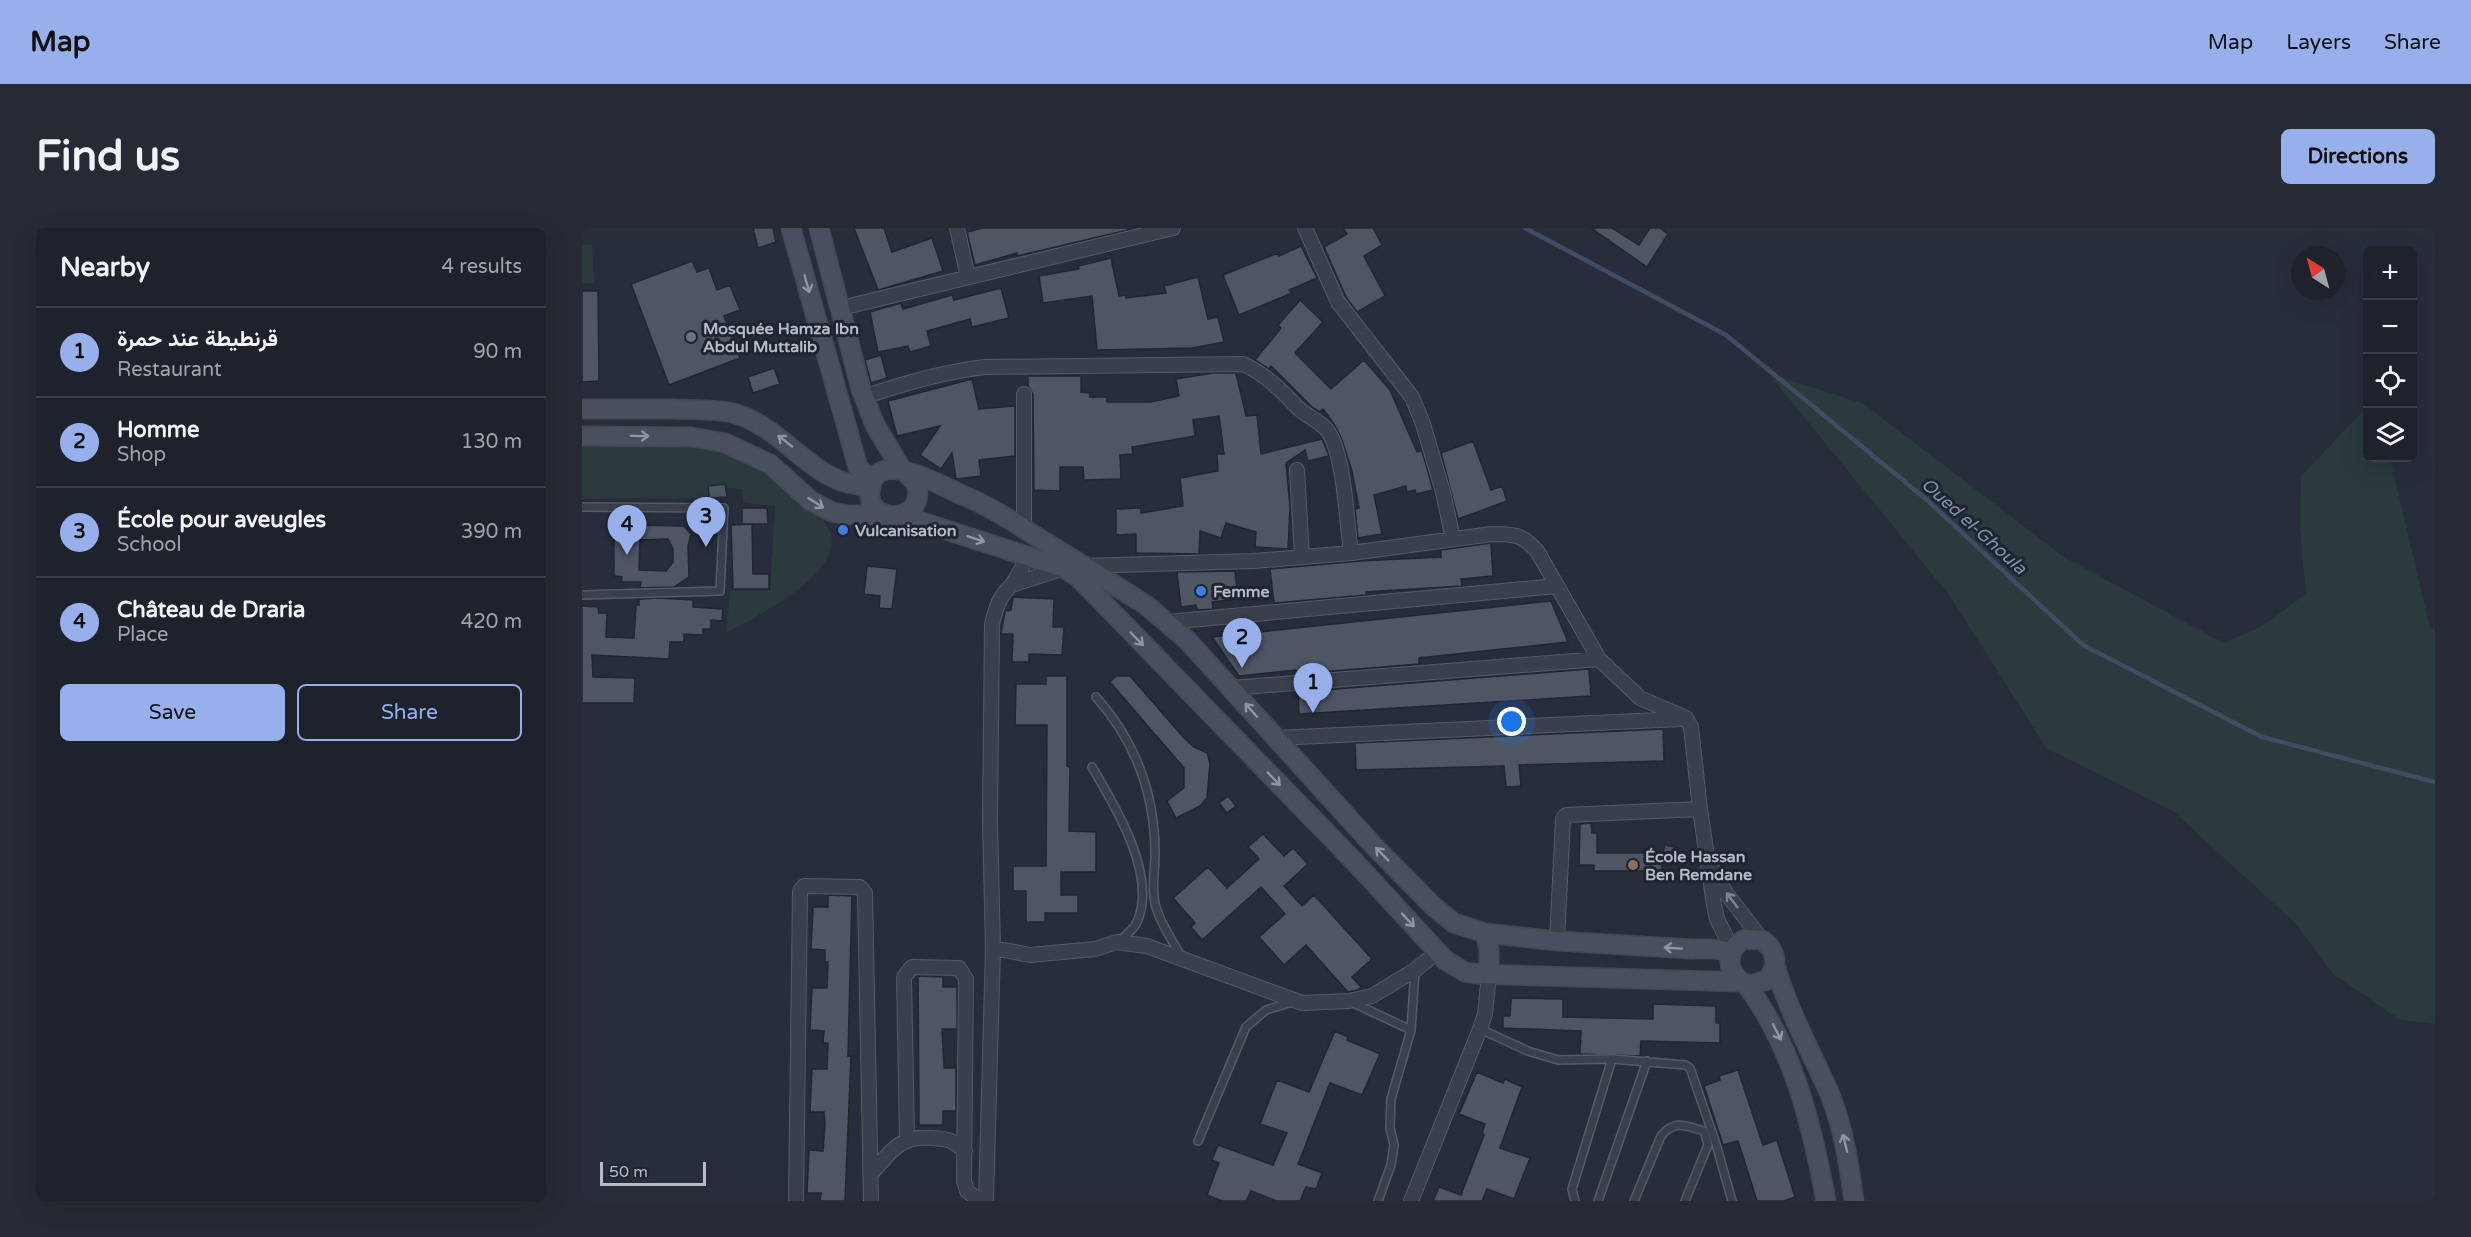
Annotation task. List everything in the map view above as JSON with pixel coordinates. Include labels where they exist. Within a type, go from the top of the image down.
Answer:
[{"type":"street","points":[[791,228],[858,467],[871,484]]},
{"type":"street","points":[[582,436],[692,437],[725,443],[770,464],[812,501],[832,512],[848,515],[894,515],[912,508],[918,496],[916,483],[903,470],[875,425],[864,397],[819,228]]},
{"type":"street","points":[[957,228],[968,277]]},
{"type":"street","points":[[841,308],[1133,233],[1173,228]]},
{"type":"street","points":[[1305,228],[1338,302],[1412,398],[1423,424],[1443,492],[1453,539]]},
{"type":"street","points":[[864,397],[916,379],[952,371],[985,368],[1243,364],[1256,370],[1275,385],[1305,416],[1327,429],[1337,451],[1351,553]]},
{"type":"street","points":[[1024,394],[1024,529]]},
{"type":"street","points":[[582,409],[695,410],[732,413],[766,427],[828,477],[854,486],[871,484]]},
{"type":"street","points":[[1762,940],[1745,939],[1732,951],[1692,950],[1485,933],[1454,923],[1434,907],[1373,845],[1232,688],[1168,622],[1146,605],[985,505],[903,470],[886,469],[876,476],[871,484],[870,496],[874,507],[1064,568],[1079,578],[1353,860],[1435,950],[1445,960],[1465,972],[1759,984],[1767,980],[1775,965]]},
{"type":"street","points":[[1297,470],[1302,557]]},
{"type":"street","points":[[1082,566],[1254,561],[1351,553],[1453,539],[1515,534],[1526,539],[1537,551],[1599,659],[1640,698],[1686,718],[1691,727],[1715,912],[1732,951],[1731,970],[1768,1015],[1786,1050],[1805,1112],[1826,1201]]},
{"type":"street","points":[[1012,585],[1022,568],[1026,555]]},
{"type":"street","points":[[986,1201],[993,948],[990,821],[992,624],[1003,592],[1012,585],[1064,568]]},
{"type":"street","points":[[1168,622],[1557,586]]},
{"type":"street","points":[[1232,688],[1599,659]]},
{"type":"street","points":[[1276,738],[1686,718]]},
{"type":"street","points":[[1557,940],[1563,819],[1566,815],[1700,809]]},
{"type":"street","points":[[1707,858],[1726,893],[1762,940],[1773,950],[1775,965],[1791,1011],[1831,1099],[1847,1154],[1854,1201]]},
{"type":"street","points":[[796,1201],[800,891],[804,886],[860,887],[865,892],[871,1201]]},
{"type":"street","points":[[993,948],[1030,955],[1095,949],[1118,942],[1147,946],[1302,1003],[1349,1001],[1372,996],[1415,970],[1430,958],[1443,935],[1454,923]]},
{"type":"street","points":[[1411,1201],[1485,1014],[1489,949],[1485,933]]},
{"type":"street","points":[[907,1138],[904,977],[912,967],[959,968],[966,979],[964,1181],[967,1191],[980,1201]]},
{"type":"street","points":[[870,1175],[888,1154],[907,1138],[916,1136],[951,1139],[965,1151]]},
{"type":"lane","points":[[582,507],[724,508],[720,591],[582,595]]},
{"type":"lane","points":[[1096,698],[1113,717],[1132,747],[1146,782],[1155,852],[1154,897],[1158,913],[1182,958]]},
{"type":"lane","points":[[1092,767],[1118,814],[1131,843],[1142,877],[1142,906],[1137,925],[1118,942]]},
{"type":"lane","points":[[1378,1201],[1391,1165],[1394,1145],[1390,1128],[1391,1099],[1411,1030],[1415,970]]},
{"type":"lane","points":[[1198,1141],[1245,1027],[1266,1010],[1295,1001]]},
{"type":"lane","points":[[1349,1001],[1411,1030]]},
{"type":"lane","points":[[1480,1029],[1528,1051],[1558,1060],[1647,1061],[1685,1065],[1690,1068],[1712,1144],[1732,1201]]},
{"type":"lane","points":[[1575,1201],[1572,1189],[1612,1059]]},
{"type":"lane","points":[[1598,1201],[1647,1061]]},
{"type":"lane","points":[[1634,1201],[1661,1136],[1668,1127],[1676,1124],[1704,1131],[1712,1144]]},
{"type":"lane","points":[[1685,1201],[1712,1144]]},
{"type":"shaded area","points":[[592,244],[594,283],[582,283],[582,245]]},
{"type":"shaded area","points":[[1768,373],[1864,404],[2064,557],[2224,643],[2262,626],[2306,594],[2300,531],[2301,476],[2363,411],[2363,462],[2391,462],[2430,628],[2435,629],[2435,1024],[2400,1020],[2332,973],[2296,924],[2173,811],[2046,748],[1950,596]]},
{"type":"shaded area","points":[[582,439],[653,439],[689,442],[723,449],[743,457],[796,495],[821,518],[828,527],[832,544],[827,560],[814,576],[797,590],[726,633],[730,591],[770,591],[775,506],[743,503],[742,489],[715,487],[712,498],[582,499]]},
{"type":"building","points":[[753,228],[773,228],[776,242],[758,248]]},
{"type":"building","points":[[854,228],[884,228],[892,252],[932,238],[943,271],[878,290]]},
{"type":"building","points":[[982,228],[1128,228],[1128,230],[1017,256],[1017,253],[975,265],[967,232]]},
{"type":"building","points":[[1343,228],[1373,228],[1382,245],[1364,256],[1385,296],[1357,312],[1346,297],[1324,247],[1347,234]]},
{"type":"building","points":[[1591,228],[1612,228],[1639,245],[1650,228],[1660,228],[1668,234],[1647,267]]},
{"type":"building","points":[[1301,246],[1317,278],[1289,290],[1292,293],[1239,315],[1223,275]]},
{"type":"building","points":[[1111,258],[1119,296],[1126,295],[1126,298],[1166,293],[1164,286],[1198,277],[1208,319],[1218,317],[1224,342],[1192,348],[1097,350],[1092,296],[1043,303],[1039,276],[1079,269],[1078,266]]},
{"type":"building","name":"Mosquée Hamza Ibn Abdul Muttalib","points":[[692,261],[697,272],[709,268],[717,290],[730,285],[740,310],[724,316],[740,358],[669,385],[631,284]]},
{"type":"building","points":[[1001,288],[1009,318],[972,327],[970,319],[927,331],[931,346],[910,352],[908,346],[878,352],[870,312],[901,303],[903,309],[952,295],[954,300]]},
{"type":"building","points":[[582,291],[598,291],[599,381],[582,382]]},
{"type":"building","points":[[1300,300],[1323,322],[1295,353],[1331,389],[1364,360],[1390,390],[1417,452],[1422,451],[1433,490],[1416,494],[1415,490],[1407,492],[1406,486],[1374,495],[1382,534],[1358,538],[1355,509],[1359,508],[1352,471],[1341,437],[1334,424],[1323,409],[1320,412],[1312,407],[1271,366],[1269,369],[1255,360],[1281,328],[1278,325]]},
{"type":"building","points":[[881,355],[887,378],[871,383],[865,360]]},
{"type":"building","points":[[774,368],[780,384],[753,393],[748,377]]},
{"type":"building","points":[[1213,373],[1236,373],[1246,416],[1257,415],[1261,454],[1322,439],[1329,456],[1308,461],[1305,450],[1286,463],[1290,507],[1288,549],[1255,547],[1256,532],[1226,523],[1221,538],[1200,531],[1199,554],[1136,553],[1136,534],[1116,535],[1116,509],[1141,508],[1141,513],[1183,506],[1180,478],[1218,471],[1217,454],[1224,454],[1219,416],[1193,420],[1195,436],[1132,447],[1133,454],[1120,455],[1121,479],[1084,480],[1083,467],[1060,467],[1060,491],[1034,490],[1033,394],[1028,386],[1028,376],[1081,376],[1081,392],[1090,393],[1090,397],[1107,397],[1107,402],[1150,402],[1179,396],[1176,379]]},
{"type":"building","points":[[972,379],[979,409],[1015,406],[1015,456],[979,460],[981,476],[956,479],[952,453],[941,469],[920,455],[940,426],[897,436],[888,401]]},
{"type":"building","points":[[1473,441],[1491,490],[1502,486],[1507,501],[1458,519],[1441,453]]},
{"type":"building","points":[[725,484],[727,497],[709,498],[708,486]]},
{"type":"building","points":[[742,508],[767,508],[768,524],[742,524]]},
{"type":"building","points":[[752,524],[753,574],[769,574],[769,589],[733,589],[731,525]]},
{"type":"building","points":[[626,525],[684,526],[691,534],[688,546],[689,577],[674,587],[640,588],[641,582],[621,582],[622,577],[614,576],[614,531],[625,530]],"holes":[[[668,539],[673,549],[673,562],[666,571],[639,570],[640,540]]]},
{"type":"building","points":[[1491,543],[1493,576],[1461,579],[1462,586],[1366,592],[1367,595],[1274,603],[1270,569],[1441,557],[1441,550]]},
{"type":"building","points":[[867,566],[897,569],[892,609],[879,608],[880,596],[864,594]]},
{"type":"building","points":[[1235,571],[1238,599],[1212,602],[1213,609],[1197,610],[1196,605],[1181,607],[1177,572]]},
{"type":"building","points":[[1013,597],[1054,599],[1053,627],[1064,627],[1062,655],[1029,654],[1029,662],[1012,662],[1013,634],[1001,634],[1005,611],[1011,610]]},
{"type":"building","points":[[639,599],[693,600],[693,607],[723,609],[722,621],[711,620],[711,629],[703,629],[703,635],[684,634],[684,642],[670,642],[669,659],[592,655],[593,677],[635,678],[634,703],[582,703],[582,606],[598,607],[599,613],[607,613],[606,637],[634,638],[636,605],[639,605]]},
{"type":"building","points":[[1551,601],[1568,642],[1419,658],[1419,664],[1297,674],[1296,670],[1239,676],[1212,637]]},
{"type":"building","points":[[1589,669],[1591,696],[1299,714],[1298,692]]},
{"type":"building","points":[[1046,676],[1067,676],[1067,766],[1070,767],[1069,831],[1096,832],[1096,872],[1061,872],[1061,895],[1078,895],[1078,913],[1045,913],[1045,922],[1026,922],[1026,891],[1013,891],[1013,866],[1046,866],[1047,725],[1015,725],[1016,684],[1046,684]]},
{"type":"building","points":[[1116,676],[1130,676],[1184,738],[1194,747],[1207,753],[1210,763],[1207,798],[1200,806],[1176,818],[1167,801],[1184,788],[1184,768],[1110,682]]},
{"type":"building","points":[[1663,729],[1664,761],[1519,765],[1521,786],[1506,787],[1504,766],[1356,770],[1355,743]]},
{"type":"building","points":[[1228,796],[1236,806],[1227,813],[1219,803]]},
{"type":"building","points":[[1591,823],[1592,833],[1597,833],[1597,853],[1663,853],[1665,845],[1678,848],[1678,865],[1662,865],[1662,871],[1594,871],[1594,865],[1579,865],[1580,824]]},
{"type":"building","points":[[1263,834],[1284,856],[1293,848],[1308,864],[1284,886],[1302,906],[1314,895],[1372,959],[1352,977],[1361,987],[1358,990],[1348,992],[1306,945],[1284,965],[1259,937],[1285,914],[1261,887],[1202,940],[1191,927],[1195,923],[1173,898],[1208,867],[1227,888],[1259,859],[1248,847]]},
{"type":"building","points":[[828,895],[852,896],[848,1056],[851,1056],[845,1201],[820,1201],[821,1193],[807,1193],[809,1150],[823,1151],[825,1124],[824,1112],[810,1112],[812,1069],[827,1069],[828,1043],[823,1043],[824,1031],[810,1030],[812,988],[827,988],[828,962],[825,962],[825,950],[811,949],[813,907],[828,907]]},
{"type":"building","points":[[918,976],[943,977],[943,987],[957,987],[957,1029],[942,1029],[944,1068],[956,1068],[956,1111],[943,1111],[943,1125],[919,1125]]},
{"type":"building","points":[[1511,998],[1563,999],[1563,1017],[1653,1019],[1653,1004],[1716,1006],[1716,1023],[1720,1023],[1720,1043],[1641,1041],[1640,1056],[1580,1054],[1581,1031],[1503,1028],[1503,1016],[1510,1016]]},
{"type":"building","points":[[1335,1031],[1348,1037],[1347,1040],[1380,1054],[1362,1095],[1330,1083],[1298,1164],[1322,1173],[1316,1189],[1306,1187],[1300,1201],[1277,1201],[1251,1191],[1246,1201],[1222,1201],[1207,1195],[1219,1163],[1212,1160],[1218,1145],[1273,1165],[1287,1133],[1260,1124],[1277,1080],[1309,1092]]},
{"type":"building","points":[[1738,1070],[1763,1145],[1777,1140],[1795,1197],[1784,1201],[1757,1201],[1738,1141],[1723,1145],[1704,1086],[1720,1080],[1719,1076]]},
{"type":"building","points":[[1477,1072],[1503,1083],[1505,1079],[1522,1087],[1500,1148],[1530,1158],[1514,1199],[1487,1189],[1482,1201],[1433,1201],[1439,1187],[1461,1195],[1484,1135],[1482,1133],[1485,1124],[1459,1114]]},
{"type":"waterway","name":"Oued el-Ghoula","points":[[1525,228],[1726,335],[1927,500],[2083,645],[2262,737],[2435,782]]},
{"type":"place","name":"Mosquée Hamza Ibn Abdul Muttalib","points":[[691,337]]},
{"type":"place","name":"Vulcanisation","points":[[843,530]]},
{"type":"place","name":"École pour aveugles","points":[[706,547]]},
{"type":"place","name":"Château de Draria","points":[[627,555]]},
{"type":"place","name":"Femme","points":[[1201,591]]},
{"type":"place","name":"Homme","points":[[1242,668]]},
{"type":"place","name":"قرنطيطة عند حمرة","points":[[1313,713]]},
{"type":"place","name":"École Hassan Ben Remdane","points":[[1633,865]]}]
